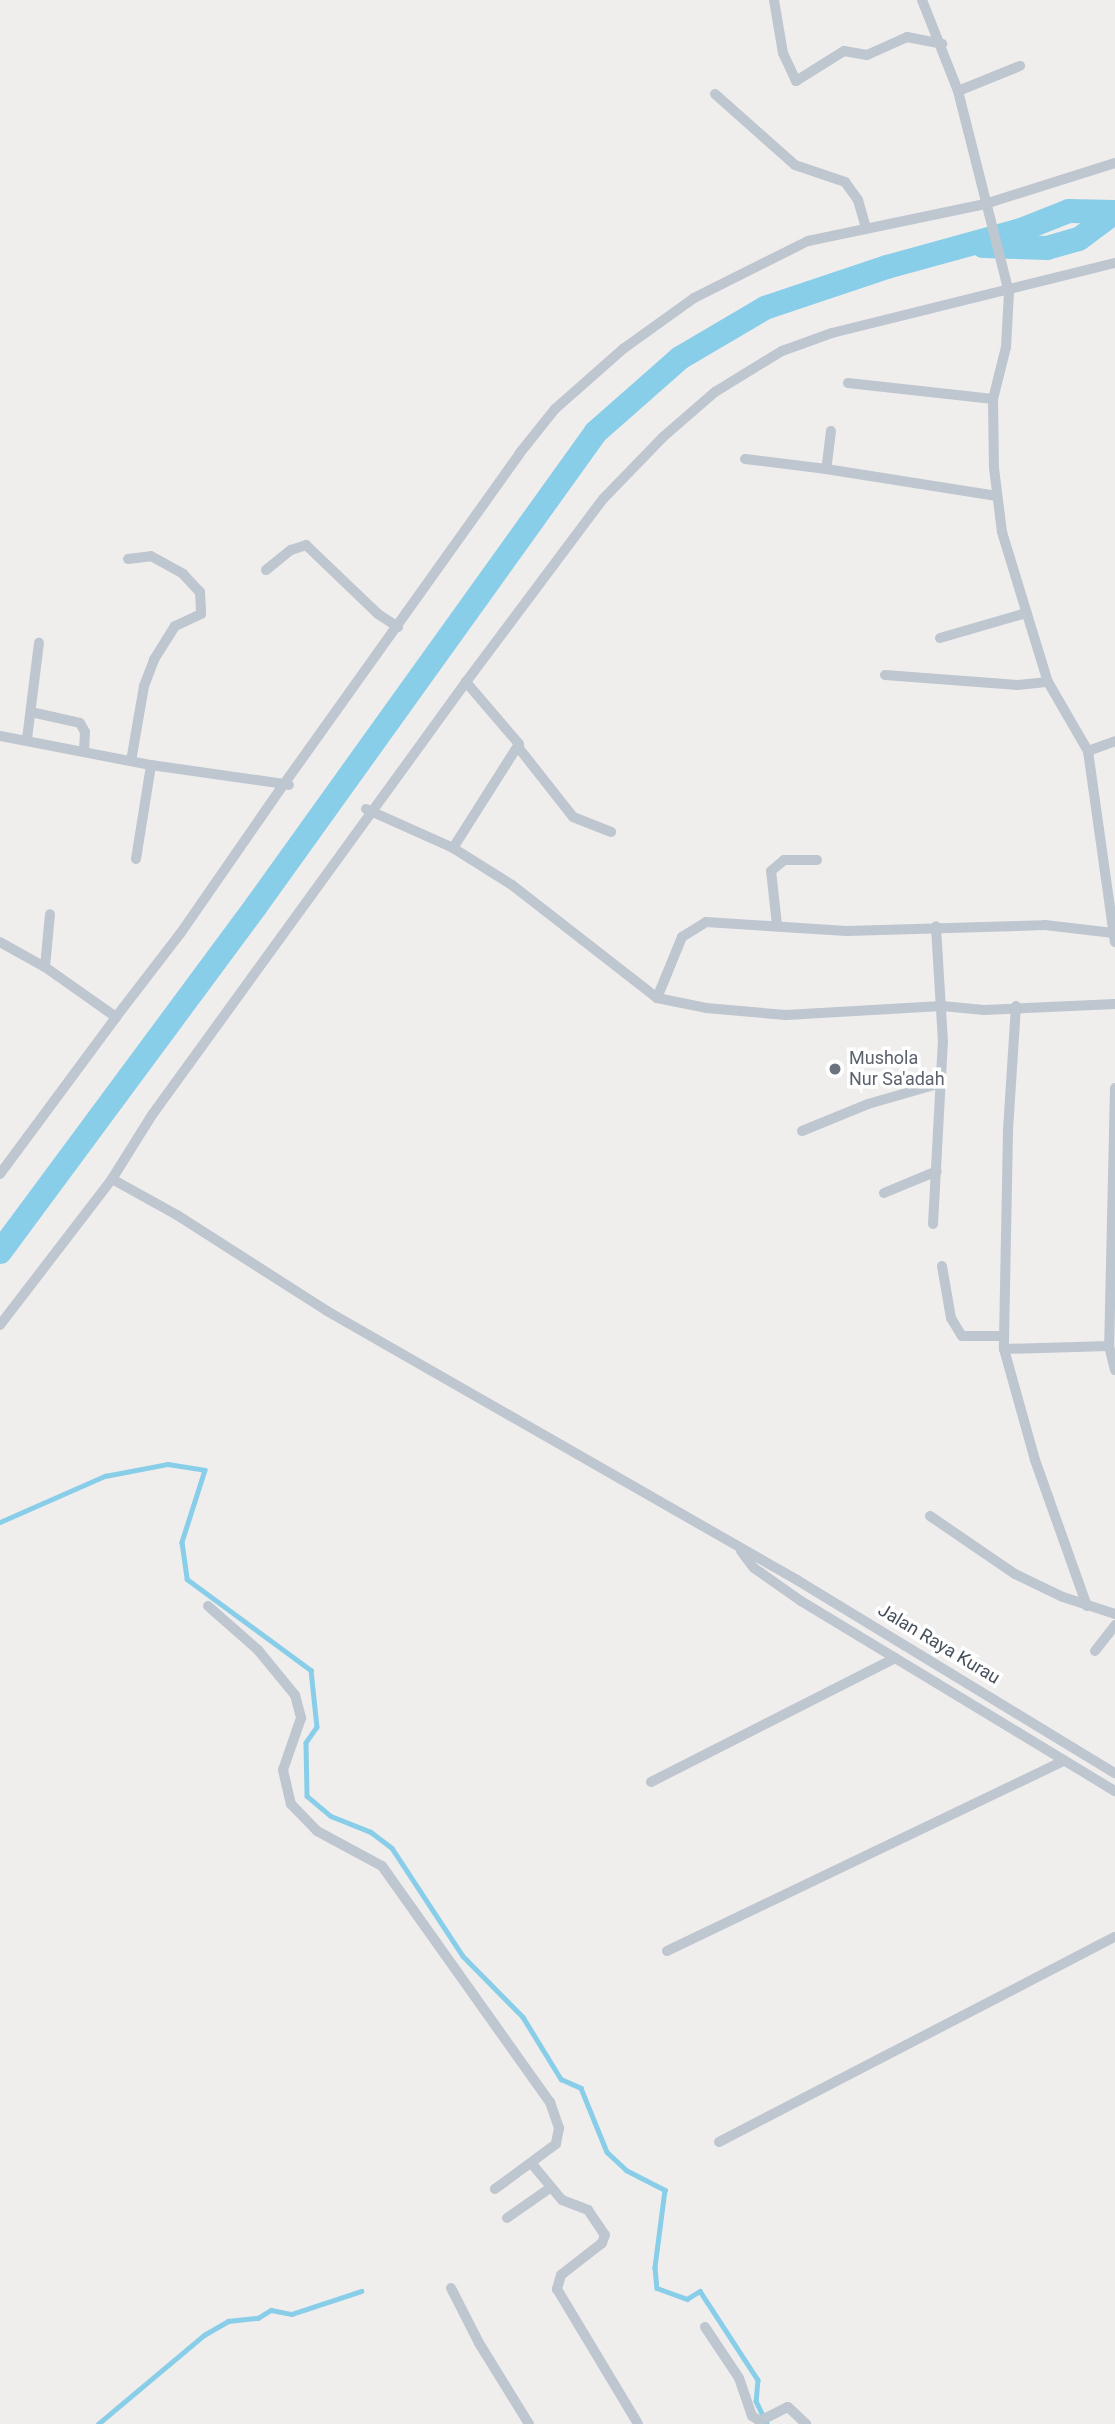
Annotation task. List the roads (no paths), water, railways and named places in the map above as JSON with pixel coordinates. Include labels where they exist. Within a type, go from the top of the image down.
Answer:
[{"type":"street","points":[[774,0],[783,53],[796,81],[844,51],[867,55],[907,37],[942,44]]},
{"type":"street","points":[[922,0],[942,44],[958,91],[1009,292],[1006,347],[993,400],[997,496],[1002,532],[1048,682],[1088,751],[1115,942]]},
{"type":"street","points":[[958,91],[1020,66]]},
{"type":"street","points":[[715,94],[795,165],[845,182],[858,200],[866,228]]},
{"type":"street","points":[[0,1174],[180,934],[519,454],[584,382],[723,282],[808,241],[866,228],[987,209],[1115,163]]},
{"type":"street","points":[[0,1325],[112,1179],[152,1115],[466,682],[603,499],[663,437],[715,392],[782,351],[832,333],[1009,292],[1115,263]]},
{"type":"street","points":[[848,383],[993,400]]},
{"type":"street","points":[[826,469],[831,431]]},
{"type":"street","points":[[745,459],[997,496]]},
{"type":"street","points":[[266,570],[291,550],[306,545],[378,614],[398,627]]},
{"type":"street","points":[[128,559],[151,556],[183,574],[200,592],[201,614],[175,626],[154,660],[144,686],[131,761]]},
{"type":"street","points":[[940,638],[1026,613]]},
{"type":"street","points":[[27,739],[39,643]]},
{"type":"street","points":[[885,675],[1018,685],[1048,682]]},
{"type":"street","points":[[466,682],[573,817],[611,832]]},
{"type":"street","points":[[31,712],[80,723],[85,732],[84,751]]},
{"type":"street","points":[[0,736],[27,739],[151,765],[287,785]]},
{"type":"street","points":[[1088,751],[1115,741]]},
{"type":"street","points":[[453,848],[494,777],[518,747]]},
{"type":"street","points":[[136,859],[151,765]]},
{"type":"street","points":[[371,810],[453,848],[512,885],[657,998],[706,1008],[786,1015],[942,1006],[984,1010],[1016,1006],[1115,1004]]},
{"type":"street","points":[[777,925],[771,872],[784,860],[817,860]]},
{"type":"street","points":[[45,967],[50,914]]},
{"type":"street","points":[[657,998],[682,937],[696,925],[720,920],[847,931],[936,926],[1045,925],[1114,933]]},
{"type":"street","points":[[933,1224],[941,1083],[942,1006],[936,926]]},
{"type":"street","points":[[0,942],[45,967],[116,1017]]},
{"type":"street","points":[[1016,1006],[1007,1131],[1004,1349],[1035,1460],[1087,1605]]},
{"type":"street","points":[[802,1131],[868,1104],[941,1083]]},
{"type":"street","points":[[1115,1088],[1109,1346],[1115,1370]]},
{"type":"street","points":[[884,1194],[937,1171]]},
{"type":"street","points":[[112,1179],[177,1214],[327,1311],[741,1551],[765,1577],[1115,1791]]},
{"type":"street","points":[[942,1266],[951,1318],[962,1336],[1004,1336]]},
{"type":"street","points":[[1004,1349],[1109,1346]]},
{"type":"street","points":[[930,1516],[1015,1574],[1115,1614]]},
{"type":"street","name":"Jalan Raya Kurau","points":[[741,1551],[797,1580],[1115,1773]]},
{"type":"street","points":[[208,1606],[258,1650],[295,1695],[301,1718],[283,1770],[291,1804],[317,1831],[351,1845],[382,1866],[550,2102],[558,2139],[532,2164],[495,2189]]},
{"type":"street","points":[[1095,1651],[1115,1625]]},
{"type":"street","points":[[651,1782],[895,1658]]},
{"type":"street","points":[[667,1951],[1063,1761]]},
{"type":"street","points":[[719,2142],[1115,1937]]},
{"type":"street","points":[[532,2164],[550,2188],[565,2202],[586,2208],[605,2235],[602,2243],[561,2275],[557,2289],[634,2423]]},
{"type":"street","points":[[507,2218],[550,2188]]},
{"type":"street","points":[[451,2288],[479,2343],[529,2424]]},
{"type":"street","points":[[705,2327],[739,2378],[754,2420],[778,2408],[788,2407],[806,2424]]},
{"type":"waterway","points":[[0,1252],[256,906],[596,432],[680,358],[765,308],[887,267],[1018,231],[1069,211],[1115,212]]},
{"type":"waterway","points":[[983,246],[1047,248],[1079,239],[1115,212]]},
{"type":"waterway","points":[[0,1522],[105,1476],[168,1464],[205,1470],[182,1542],[187,1579],[311,1670],[317,1727],[306,1743],[307,1796],[331,1816],[371,1832],[392,1848],[463,1956],[523,2017],[561,2079],[581,2088],[607,2152],[626,2170],[665,2190],[655,2267],[657,2288],[687,2299],[700,2291],[758,2380],[756,2401],[767,2424]]},
{"type":"waterway","points":[[98,2424],[204,2335],[228,2321],[258,2318],[271,2310],[292,2314],[361,2291]]},
{"type":"place","name":"Mushola Nur Sa'adah","points":[[835,1069]]}]
